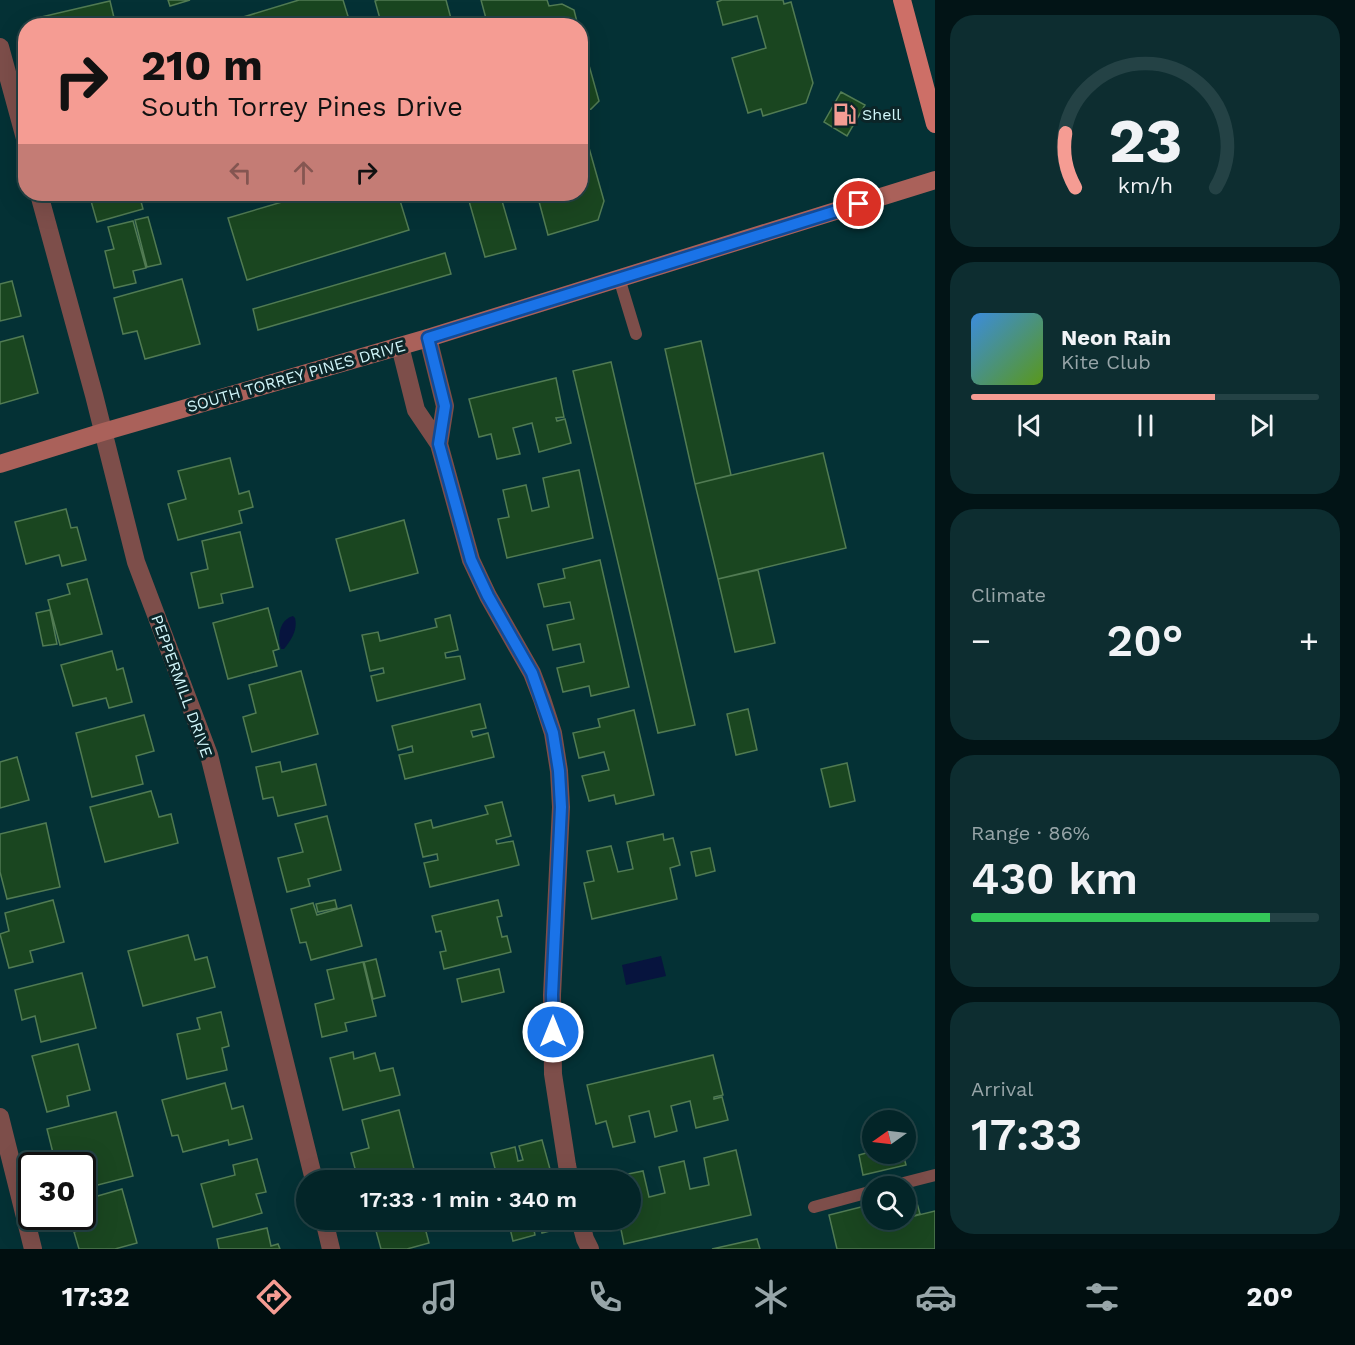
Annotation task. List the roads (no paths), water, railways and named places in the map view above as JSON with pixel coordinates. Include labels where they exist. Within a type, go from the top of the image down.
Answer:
[{"type":"main road","points":[[902,0],[935,124]]},
{"type":"main road","name":"SOUTH TORREY PINES DRIVE","points":[[0,464],[428,338],[935,180]]},
{"type":"street","points":[[0,47],[18,113]]},
{"type":"street","name":"PEPPERMILL DRIVE","points":[[41,201],[136,562],[209,755],[312,1170]]},
{"type":"street","points":[[428,338],[445,406],[439,444]]},
{"type":"street","points":[[400,346],[416,410],[439,444],[471,560],[488,596],[532,673],[553,733],[559,771],[561,807],[552,995],[553,1074],[568,1170]]},
{"type":"street","points":[[0,1117],[33,1249]]},
{"type":"street","points":[[327,1230],[332,1249]]},
{"type":"street","points":[[583,1230],[590,1249]]},
{"type":"lane","points":[[619,278],[636,334]]},
{"type":"lane","points":[[916,1180],[935,1175]]},
{"type":"lane","points":[[814,1207],[862,1194]]},
{"type":"water","points":[[293,616],[296,622],[295,631],[287,646],[281,649],[280,630],[285,621]]},
{"type":"water","points":[[661,956],[666,976],[626,985],[622,965]]},
{"type":"place","name":"Shell","points":[[844,114]]}]
